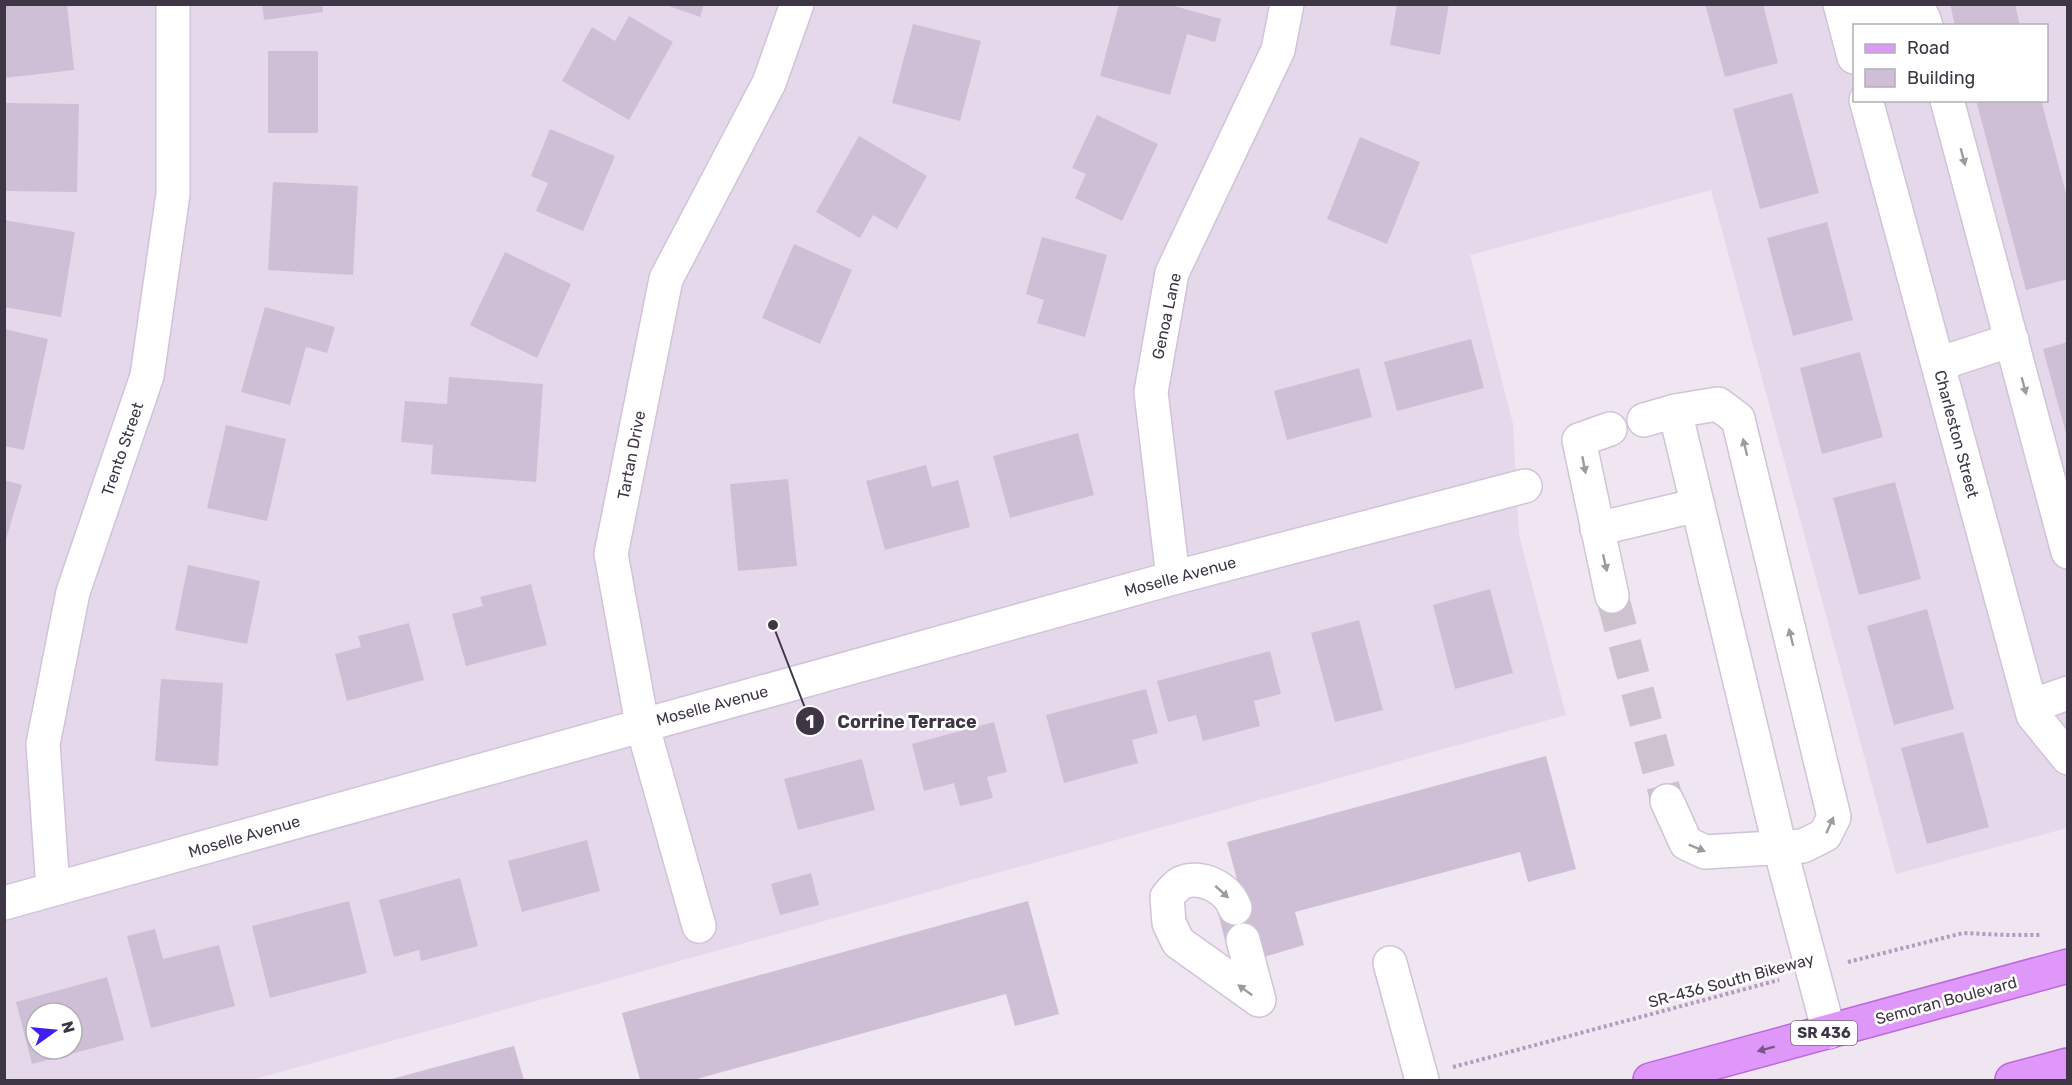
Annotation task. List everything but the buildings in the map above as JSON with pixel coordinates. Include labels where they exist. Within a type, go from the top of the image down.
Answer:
[{"type":"main road","name":"Semoran Boulevard","points":[[1650,1080],[2067,966]]},
{"type":"main road","points":[[1681,1080],[1725,1060]]},
{"type":"main road","points":[[2012,1080],[2067,1065]]},
{"type":"street","name":"Trento Street","points":[[53,889],[43,744],[73,592],[147,376],[173,194],[173,4]]},
{"type":"street","name":"Tartan Drive","points":[[699,926],[642,724],[611,554],[666,279],[769,83],[797,4]]},
{"type":"street","name":"Genoa Lane","points":[[1173,578],[1151,392],[1172,273],[1278,50],[1287,4]]},
{"type":"street","points":[[1853,53],[1843,14],[1884,13],[1909,9],[1923,17],[1925,24]]},
{"type":"street","name":"Charleston Street","points":[[1867,102],[2033,715],[2067,758]]},
{"type":"street","points":[[1948,102],[2067,552]]},
{"type":"street","points":[[1938,364],[2012,340]]},
{"type":"street","points":[[1667,801],[1686,843],[1705,852],[1780,848],[1803,846],[1825,835],[1834,817],[1738,419],[1718,404],[1660,415],[1698,505],[1780,848],[1829,1032]]},
{"type":"street","points":[[1610,429],[1579,440],[1612,596]]},
{"type":"street","name":"Moselle Avenue","points":[[4,903],[1173,578],[1525,486]]},
{"type":"street","points":[[1597,529],[1698,505]]},
{"type":"street","points":[[2031,706],[2067,693]]},
{"type":"street","points":[[1235,908],[1219,888],[1196,879],[1179,884],[1167,897],[1169,923],[1178,942],[1259,1000],[1243,940]]},
{"type":"street","points":[[1390,963],[1421,1078]]},
{"type":"path","name":"SR-436 South Bikeway","points":[[1421,1078],[1812,971],[1963,933],[2050,934]]},
{"type":"shaded area","points":[[5,5],[2067,5],[2067,828],[1896,874],[1711,190],[1470,255],[1513,424],[1519,535],[1566,715],[251,1080],[5,1080]]},
{"type":"tunnel","points":[[1612,596],[1667,801]]},
{"type":"place","name":"Corrine Terrace","points":[[773,625]]}]
